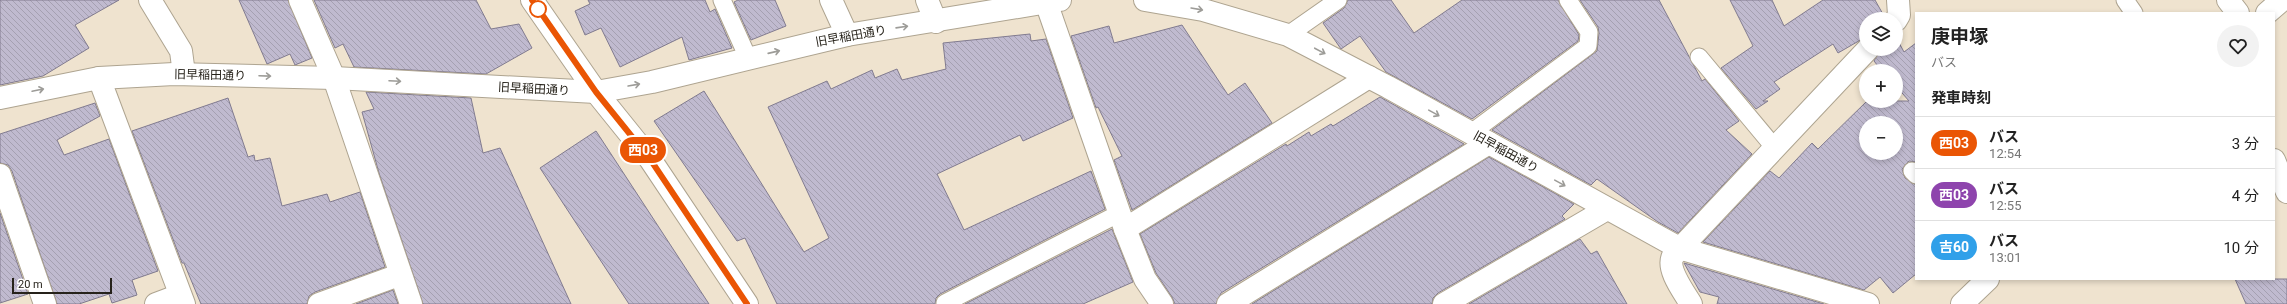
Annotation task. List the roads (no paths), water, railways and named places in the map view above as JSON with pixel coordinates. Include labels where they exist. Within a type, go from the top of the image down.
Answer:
[{"type":"street","points":[[150,0],[181,51],[184,74]]},
{"type":"street","points":[[300,0],[334,78],[410,304]]},
{"type":"street","points":[[532,0],[596,92],[650,159],[747,304]]},
{"type":"street","points":[[831,0],[847,35]]},
{"type":"street","points":[[927,0],[936,22]]},
{"type":"street","name":"旧早稲田通り","points":[[1145,0],[1203,10],[1288,35],[1369,77],[1679,248],[1864,304]]},
{"type":"street","points":[[1898,0],[1899,12]]},
{"type":"street","points":[[2228,0],[2237,12]]},
{"type":"street","points":[[2268,12],[2282,0]]},
{"type":"street","points":[[1053,1],[1123,221],[1145,279],[1162,304]]},
{"type":"street","name":"旧早稲田通り","points":[[0,98],[99,78],[184,74],[334,78],[596,92],[652,82],[847,35],[936,22],[1053,1]]},
{"type":"street","points":[[1690,304],[1671,264],[1671,258],[1861,56]]},
{"type":"street","points":[[1123,221],[1369,77]]},
{"type":"street","points":[[99,78],[182,300],[156,304]]},
{"type":"street","points":[[1228,304],[1480,138]]},
{"type":"street","points":[[2275,162],[2287,192]]},
{"type":"street","points":[[0,175],[45,304]]},
{"type":"street","points":[[1456,301],[1607,209]]},
{"type":"street","points":[[319,304],[399,275]]},
{"type":"street","points":[[1962,304],[1987,280]]},
{"type":"lane","points":[[722,0],[748,58]]},
{"type":"lane","points":[[1288,35],[1338,0]]},
{"type":"lane","points":[[1480,138],[1588,46],[1589,32],[1568,0]]},
{"type":"lane","points":[[2125,0],[2133,12]]},
{"type":"lane","points":[[1699,57],[1774,147]]},
{"type":"lane","points":[[945,303],[1123,221]]}]
